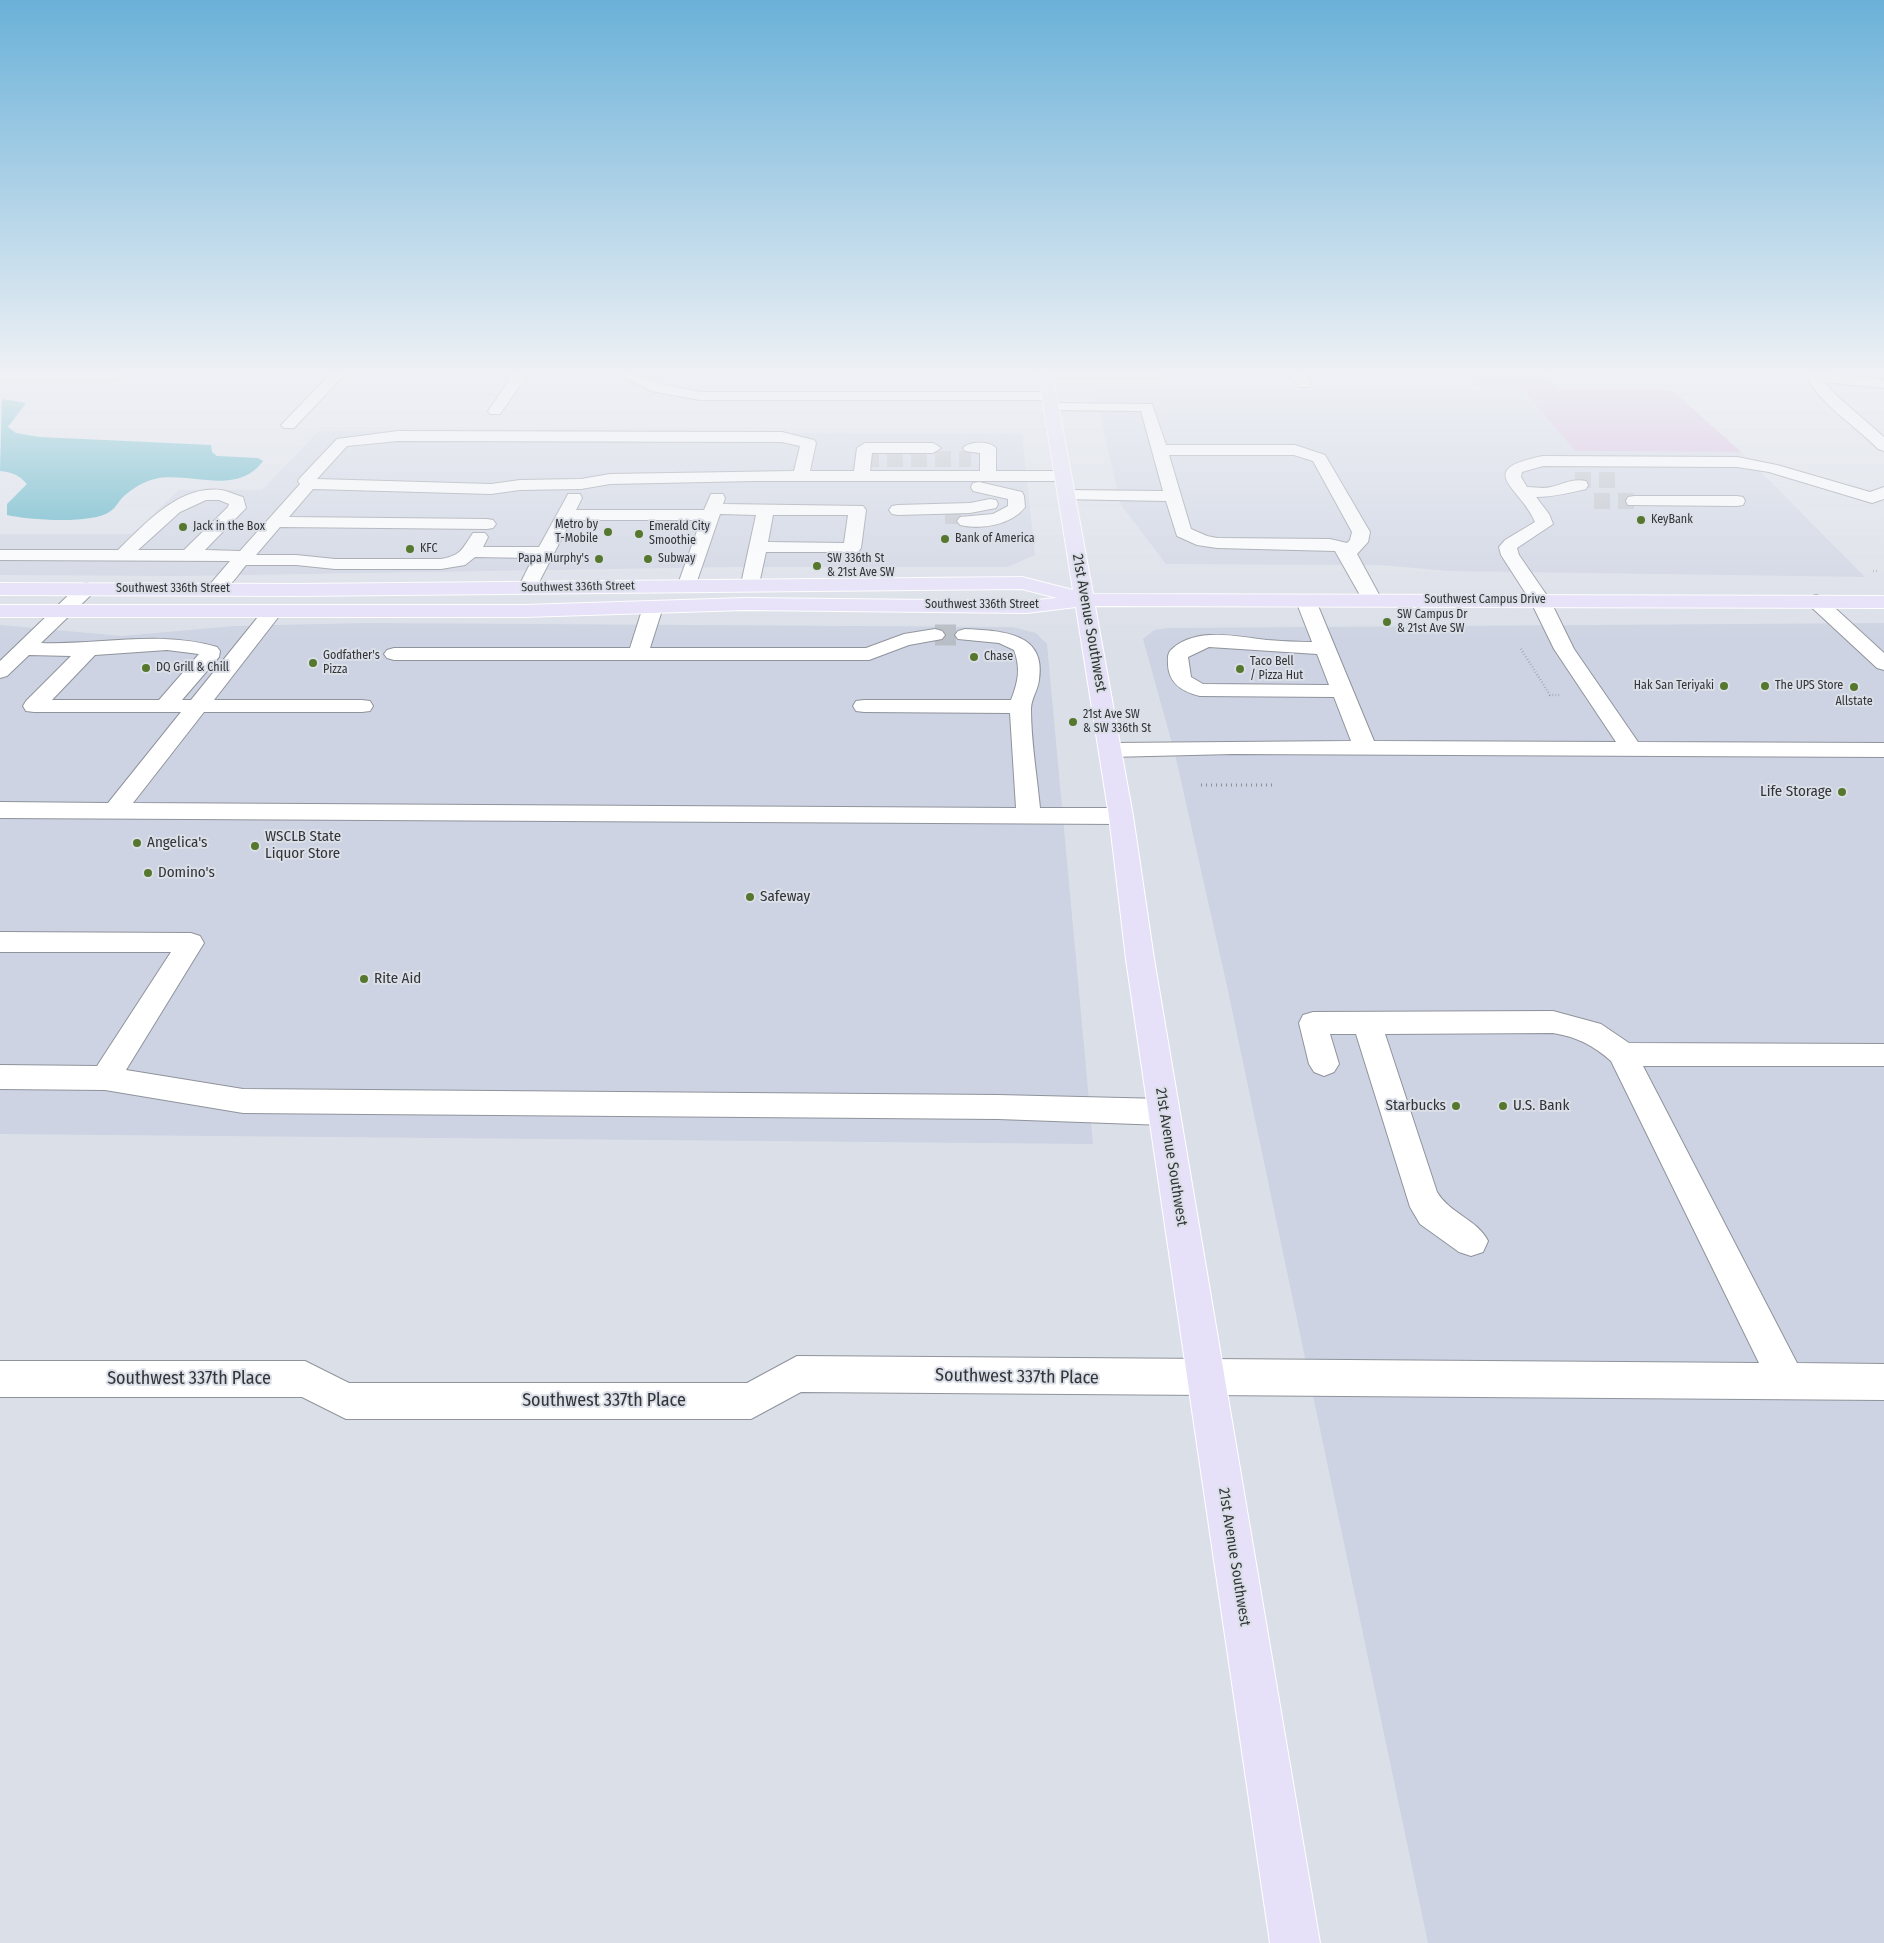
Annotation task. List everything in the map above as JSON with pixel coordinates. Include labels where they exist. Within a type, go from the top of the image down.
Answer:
[{"type":"main road","name":"21st Avenue Southwest","points":[[1060,462],[1086,600],[1121,816],[1140,959],[1295,1943]]},
{"type":"main road","name":"Southwest 336th Street","points":[[0,589],[527,588],[687,584],[1022,583],[1086,600]]},
{"type":"main road","points":[[396,612],[419,602],[499,602],[527,588]]},
{"type":"main road","name":"Southwest Campus Drive","points":[[1086,600],[1884,602]]},
{"type":"main road","name":"Southwest 336th Street","points":[[0,611],[396,612],[745,604],[1027,607],[1086,600]]},
{"type":"street","points":[[309,484],[306,481],[324,462]]},
{"type":"street","points":[[800,476],[803,462]]},
{"type":"street","points":[[861,476],[863,462]]},
{"type":"street","points":[[988,462],[988,476]]},
{"type":"street","points":[[1162,462],[1183,532],[1203,542],[1330,544],[1341,547],[1347,553],[1372,600]]},
{"type":"street","points":[[1321,462],[1361,532],[1359,542],[1347,553]]},
{"type":"street","points":[[1595,462],[1534,462],[1524,465],[1513,472],[1513,480],[1540,515],[1544,524],[1508,547],[1510,554],[1540,600],[1564,649],[1632,748]]},
{"type":"street","points":[[1725,462],[1771,468],[1878,495]]},
{"type":"street","points":[[274,522],[498,505],[581,484],[610,479],[800,476],[1062,476]]},
{"type":"street","points":[[844,476],[843,485],[850,491]]},
{"type":"street","points":[[687,584],[724,477]]},
{"type":"street","points":[[1522,492],[1554,492],[1583,490],[1561,482],[1554,492]]},
{"type":"street","points":[[214,589],[309,484],[491,489],[498,505]]},
{"type":"street","points":[[527,588],[581,484]]},
{"type":"street","points":[[890,486],[984,487],[1016,496],[1018,500],[1013,511],[1000,518],[918,518],[882,504],[890,486]]},
{"type":"street","points":[[566,515],[766,510],[857,510],[882,504],[922,507],[984,506],[1002,493]]},
{"type":"street","points":[[1629,493],[1729,493]]},
{"type":"street","points":[[123,555],[163,517],[184,501],[210,495],[227,497],[236,501],[237,508],[190,556]]},
{"type":"street","points":[[1066,495],[1172,496]]},
{"type":"street","points":[[269,503],[277,500],[295,499]]},
{"type":"street","points":[[0,555],[190,556],[296,560],[335,564],[441,564],[459,561],[471,552],[498,505]]},
{"type":"street","points":[[750,584],[766,510]]},
{"type":"street","points":[[758,548],[852,548],[857,510]]},
{"type":"street","points":[[238,538],[243,541],[257,541]]},
{"type":"street","points":[[471,552],[546,553]]},
{"type":"street","points":[[0,672],[86,589]]},
{"type":"street","points":[[1306,601],[1323,648],[1366,747]]},
{"type":"street","points":[[1816,601],[1884,664]]},
{"type":"street","points":[[638,654],[653,607]]},
{"type":"street","points":[[114,811],[273,611]]},
{"type":"street","points":[[394,654],[869,654],[904,640],[935,635]]},
{"type":"street","points":[[965,635],[1003,637],[1023,647],[1029,663],[1029,680],[1020,707],[1029,814]]},
{"type":"street","points":[[1323,648],[1281,647],[1230,641],[1204,642],[1190,645],[1183,650],[1178,655],[1178,664],[1182,681],[1200,690],[1341,691]]},
{"type":"street","points":[[24,649],[89,649],[137,645],[188,646],[210,651],[209,657],[165,706]]},
{"type":"street","points":[[89,649],[34,706],[362,706]]},
{"type":"street","points":[[864,706],[1020,707]]},
{"type":"street","points":[[1110,750],[1232,747],[1884,750]]},
{"type":"street","points":[[0,810],[1029,814],[1121,816]]},
{"type":"street","points":[[0,942],[191,943],[105,1078]]},
{"type":"street","points":[[1324,1064],[1313,1023],[1553,1022],[1584,1027],[1606,1039],[1622,1054],[1715,1242],[1787,1381]]},
{"type":"street","points":[[1367,1023],[1422,1197],[1432,1214],[1471,1241]]},
{"type":"street","points":[[1622,1054],[1884,1055]]},
{"type":"street","points":[[0,1077],[105,1078],[243,1101],[998,1107],[1164,1112]]},
{"type":"street","name":"Southwest 337th Place","points":[[0,1379],[305,1379],[346,1401],[751,1400],[797,1374],[1206,1379],[1884,1382]]},
{"type":"path","points":[[1873,571],[1878,571]]},
{"type":"path","points":[[1521,649],[1550,695]]},
{"type":"path","points":[[1201,785],[1274,785]]},
{"type":"shaded area","points":[[289,462],[1025,462],[1035,555],[1007,567],[733,567],[181,576],[0,575],[0,534],[132,534],[179,490],[262,490]]},
{"type":"shaded area","points":[[1111,462],[1751,462],[1865,577],[1449,571],[1381,565],[1166,564],[1121,505]]},
{"type":"shaded area","points":[[366,623],[1012,627],[1036,633],[1047,644],[1093,1144],[0,1134],[0,625],[122,636],[234,626]]},
{"type":"shaded area","points":[[1884,623],[1884,1943],[1428,1943],[1227,986],[1175,754],[1143,639],[1154,630],[1168,628]]},
{"type":"water","points":[[0,462],[262,462],[252,472],[240,478],[212,480],[169,477],[151,480],[129,492],[112,510],[104,515],[92,518],[61,520],[7,515],[7,504],[27,484],[15,474],[0,471]]},
{"type":"tunnel","points":[[1575,480],[1615,480]]},
{"type":"tunnel","points":[[1594,501],[1634,501]]},
{"type":"tunnel","points":[[945,516],[965,516]]},
{"type":"tunnel","points":[[935,635],[965,635]]},
{"type":"place","name":"KeyBank","points":[[1641,520]]},
{"type":"place","name":"Jack in the Box","points":[[183,527]]},
{"type":"place","name":"Metro by T-Mobile","points":[[608,532]]},
{"type":"place","name":"Emerald City Smoothie","points":[[639,534]]},
{"type":"place","name":"Bank of America","points":[[945,539]]},
{"type":"place","name":"KFC","points":[[410,549]]},
{"type":"place","name":"Papa Murphy's","points":[[599,559]]},
{"type":"place","name":"Subway","points":[[648,559]]},
{"type":"place","name":"SW 336th St & 21st Ave SW","points":[[817,566]]},
{"type":"place","name":"SW Campus Dr & 21st Ave SW","points":[[1387,622]]},
{"type":"place","name":"Chase","points":[[974,657]]},
{"type":"place","name":"Godfather's Pizza","points":[[313,663]]},
{"type":"place","name":"DQ Grill & Chill","points":[[146,668]]},
{"type":"place","name":"Taco Bell / Pizza Hut","points":[[1240,669]]},
{"type":"place","name":"Hak San Teriyaki","points":[[1724,686]]},
{"type":"place","name":"The UPS Store","points":[[1765,686]]},
{"type":"place","name":"Allstate","points":[[1854,687]]},
{"type":"place","name":"21st Ave SW & SW 336th St","points":[[1073,722]]},
{"type":"place","name":"Life Storage","points":[[1842,792]]},
{"type":"place","name":"Angelica's","points":[[137,843]]},
{"type":"place","name":"WSCLB State Liquor Store","points":[[255,846]]},
{"type":"place","name":"Domino's","points":[[148,873]]},
{"type":"place","name":"Safeway","points":[[750,897]]},
{"type":"place","name":"Rite Aid","points":[[364,979]]},
{"type":"place","name":"Starbucks","points":[[1456,1106]]},
{"type":"place","name":"U.S. Bank","points":[[1503,1106]]}]
